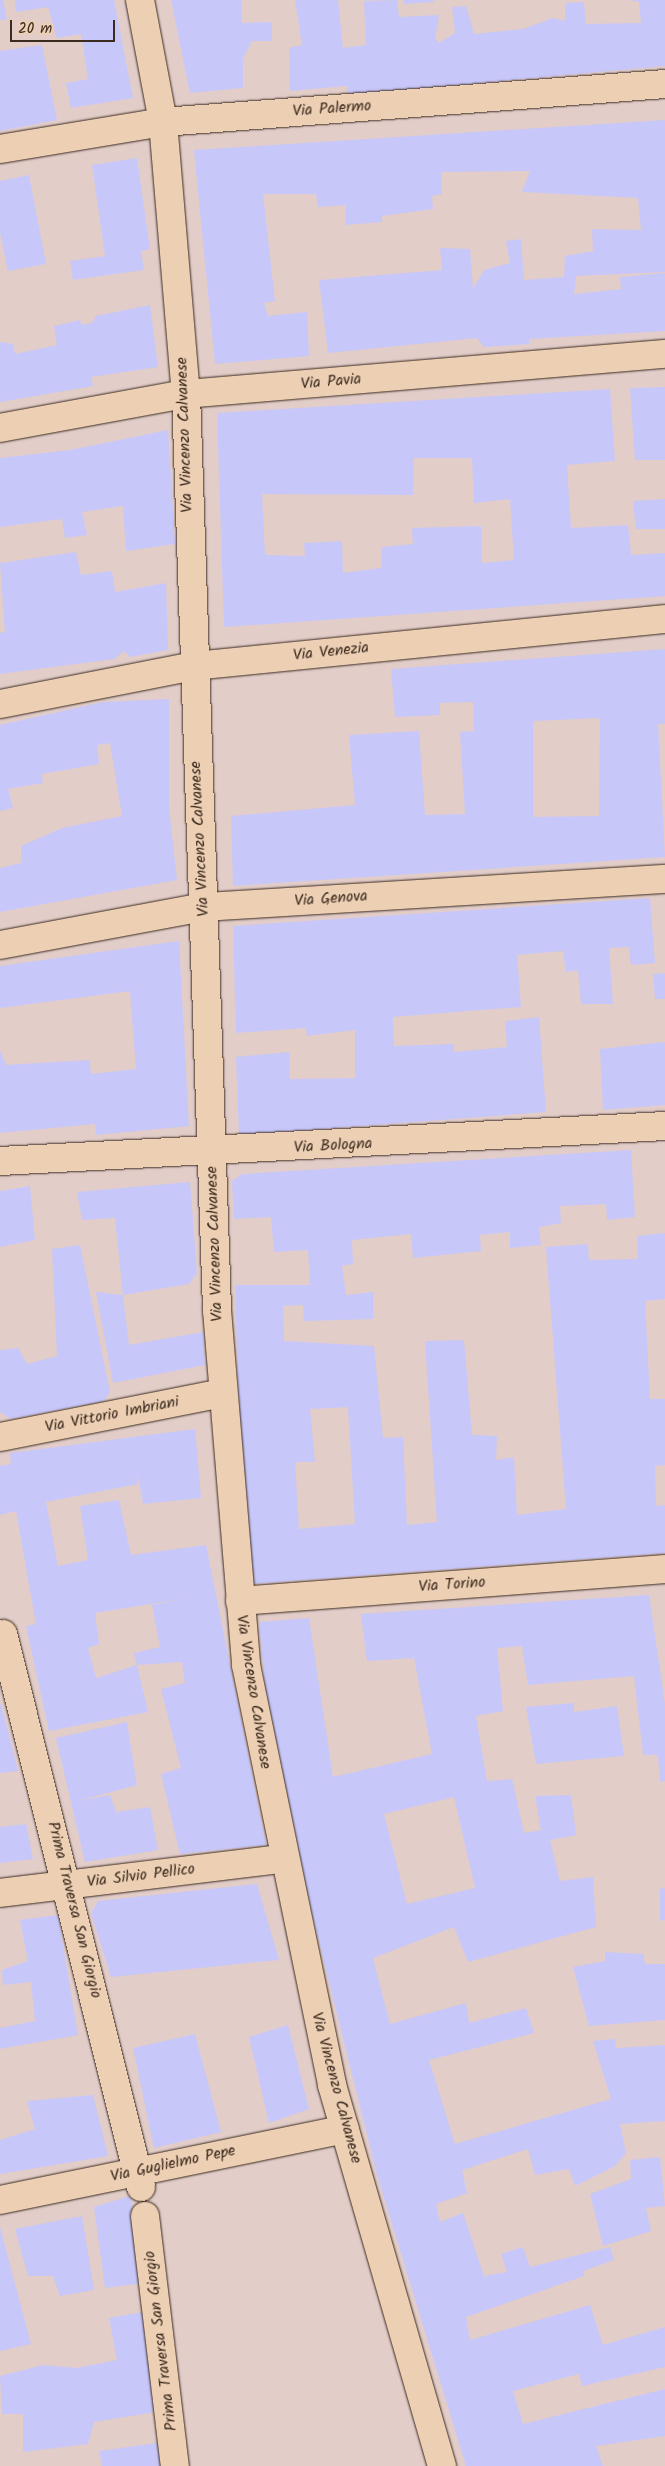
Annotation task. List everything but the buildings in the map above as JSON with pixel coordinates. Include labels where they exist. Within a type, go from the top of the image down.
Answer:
[{"type":"street","name":"Via Vincenzo Calvanese","points":[[140,0],[163,122],[186,394],[194,666],[223,1393],[246,1665],[282,1860],[345,2129],[442,2466]]},
{"type":"street","name":"Via Palermo","points":[[0,149],[163,122],[665,84]]},
{"type":"street","name":"Via Pavia","points":[[0,428],[186,394],[665,354]]},
{"type":"street","name":"Via Venezia","points":[[0,704],[194,666],[665,618]]},
{"type":"street","name":"Via Genova","points":[[0,945],[204,907],[665,879]]},
{"type":"street","name":"Via Bologna","points":[[0,1161],[213,1153],[665,1126]]},
{"type":"street","name":"Via Vittorio Imbriani","points":[[0,1437],[223,1393]]},
{"type":"street","name":"Via Torino","points":[[240,1601],[665,1569]]},
{"type":"street","name":"Prima Traversa San Giorgio","points":[[3,1634],[68,1885],[139,2180]]},
{"type":"street","name":"Via Silvio Pellico","points":[[0,1893],[282,1860]]},
{"type":"street","name":"Via Guglielmo Pepe","points":[[0,2200],[139,2180],[345,2129]]},
{"type":"street","name":"Prima Traversa San Giorgio","points":[[145,2216],[175,2466]]}]
